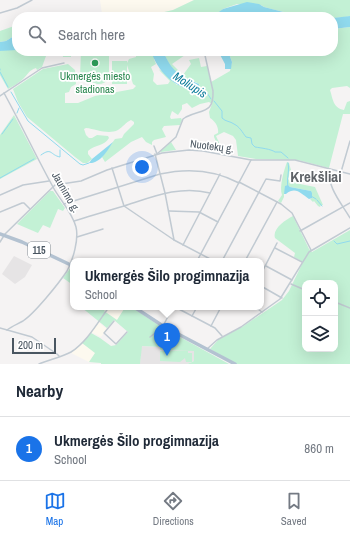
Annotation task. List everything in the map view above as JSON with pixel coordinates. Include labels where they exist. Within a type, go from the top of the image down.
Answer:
[{"type":"main road","name":"115","points":[[2,235],[22,242],[70,265]]},
{"type":"main road","points":[[139,310],[163,326],[235,364]]},
{"type":"main road","points":[[221,357],[231,364]]},
{"type":"street","points":[[0,13],[17,8],[32,0]]},
{"type":"street","points":[[156,154],[176,137],[183,119],[209,108],[213,96],[205,56]]},
{"type":"street","points":[[0,96],[42,68],[64,63]]},
{"type":"street","name":"Jaunimo g.","points":[[4,93],[53,187],[74,221],[77,237],[73,258]]},
{"type":"street","points":[[341,172],[350,141]]},
{"type":"street","points":[[154,146],[169,210],[174,240]]},
{"type":"street","name":"Nuotekų g.","points":[[53,187],[57,184],[81,181],[112,168],[156,154],[189,150],[203,151],[251,160],[301,161],[350,174]]},
{"type":"street","points":[[199,258],[251,160]]},
{"type":"street","points":[[112,168],[124,206],[174,240],[208,258]]},
{"type":"street","points":[[330,169],[330,182],[350,218]]},
{"type":"street","points":[[64,204],[160,173],[193,170],[220,174],[258,192],[292,213],[311,250]]},
{"type":"street","points":[[183,245],[220,174]]},
{"type":"street","points":[[224,258],[266,179],[280,182],[281,175]]},
{"type":"street","points":[[0,195],[23,185],[50,181]]},
{"type":"street","points":[[0,242],[2,235],[53,187]]},
{"type":"street","points":[[74,221],[165,193],[192,190],[210,193]]},
{"type":"street","points":[[247,258],[276,202]]},
{"type":"street","points":[[0,212],[22,203],[30,209]]},
{"type":"street","points":[[300,231],[350,203]]},
{"type":"street","points":[[169,210],[200,212],[218,222]]},
{"type":"street","points":[[207,350],[222,336],[240,327],[282,298],[302,262],[311,250],[350,228]]},
{"type":"street","points":[[77,237],[104,229]]},
{"type":"street","points":[[264,269],[277,243]]},
{"type":"street","points":[[275,248],[302,262]]},
{"type":"street","name":"Jaunimo g.","points":[[7,330],[23,321],[45,299],[70,266]]},
{"type":"street","points":[[266,266],[293,280]]},
{"type":"street","points":[[290,284],[302,289]]},
{"type":"street","points":[[264,288],[282,298]]},
{"type":"street","points":[[338,303],[350,308]]},
{"type":"street","points":[[39,364],[70,352],[81,343],[107,310]]},
{"type":"street","points":[[150,337],[163,326],[172,310]]},
{"type":"street","points":[[180,310],[211,326],[222,336]]},
{"type":"street","points":[[192,316],[195,310]]},
{"type":"street","points":[[211,326],[219,310]]},
{"type":"street","points":[[114,321],[104,333],[116,344],[127,332]]},
{"type":"street","points":[[0,328],[28,335],[59,356]]},
{"type":"shaded area","points":[[100,0],[194,0],[173,10],[164,12],[102,12]]},
{"type":"shaded area","points":[[14,256],[32,265],[25,277],[15,284],[2,274]]},
{"type":"shaded area","points":[[105,310],[124,310],[117,320]]},
{"type":"shaded area","points":[[98,322],[107,329],[101,337],[91,332]]},
{"type":"shaded area","points":[[82,343],[96,353],[89,362],[71,353]]},
{"type":"shaded area","points":[[141,346],[160,347],[161,350],[194,350],[194,361],[187,364],[140,364]]},
{"type":"green space","points":[[194,0],[350,0],[350,16],[340,18],[338,18],[338,12],[285,12],[261,5],[237,4],[223,9],[219,12],[164,12],[173,10]]},
{"type":"green space","points":[[12,27],[12,37],[6,41],[0,42],[0,31]]},
{"type":"green space","points":[[350,27],[350,88],[347,86],[332,88],[330,90],[334,103],[340,109],[344,110],[347,102],[350,101],[350,114],[343,114],[329,168],[298,160],[256,159],[238,156],[236,140],[233,136],[224,132],[216,136],[221,147],[219,148],[214,137],[214,135],[218,133],[218,129],[215,122],[210,118],[209,112],[212,104],[209,102],[192,108],[187,103],[182,105],[182,109],[178,115],[172,111],[170,117],[171,119],[181,118],[182,120],[180,125],[164,126],[162,129],[166,137],[154,140],[152,145],[146,142],[142,137],[131,142],[105,162],[102,157],[115,139],[122,138],[134,122],[131,120],[118,130],[110,132],[86,128],[84,129],[89,138],[97,135],[108,136],[109,138],[105,143],[88,151],[88,154],[92,159],[87,163],[83,163],[27,117],[18,102],[13,89],[43,69],[68,64],[75,70],[76,84],[71,87],[69,92],[65,93],[65,103],[78,103],[95,96],[133,89],[136,86],[133,84],[127,65],[127,84],[112,84],[112,61],[127,61],[127,63],[129,59],[136,56],[154,56],[156,64],[151,67],[154,74],[153,81],[157,85],[168,84],[170,81],[159,69],[177,85],[200,85],[194,81],[182,77],[175,72],[165,56],[184,56],[172,64],[183,75],[191,64],[189,60],[199,58],[201,67],[207,66],[211,82],[230,71],[232,62],[230,56],[338,56],[338,28]]},
{"type":"green space","points":[[12,50],[12,56],[46,56],[42,67],[37,70],[36,68],[31,70],[21,80],[8,89],[0,75],[0,51]]},
{"type":"green space","name":"Ukmergės miesto stadionas","points":[[81,56],[109,56],[109,79],[106,82],[98,84],[92,82],[87,77],[80,77]]},
{"type":"green space","points":[[14,115],[37,159],[0,179],[0,135]]},
{"type":"green space","points":[[171,142],[176,150],[161,152],[161,151]]},
{"type":"green space","points":[[287,162],[289,163],[291,170],[288,179],[290,181],[300,182],[300,184],[315,187],[323,205],[320,207],[310,199],[312,198],[311,191],[290,187],[288,185],[281,203],[278,201],[282,195],[281,183]]},
{"type":"green space","points":[[50,191],[53,191],[65,208],[63,211],[58,209],[50,228],[43,225],[38,233],[17,224]]},
{"type":"green space","points":[[293,216],[309,249],[312,252],[350,230],[350,364],[236,364],[210,349],[218,340],[242,327],[282,300],[289,291],[303,262],[294,257],[295,253],[275,238],[275,231],[283,222]]},
{"type":"green space","points":[[70,268],[70,283],[63,278]]},
{"type":"green space","points":[[85,310],[105,310],[104,311],[117,320],[123,310],[136,310],[160,326],[229,364],[187,364],[194,361],[194,351],[160,350],[160,347],[142,346],[140,364],[101,364],[89,362],[95,353],[82,343],[91,333],[111,346],[116,345],[128,332],[114,320],[107,328]]},
{"type":"green space","points":[[160,351],[188,351],[188,353],[192,353],[192,362],[186,362],[185,358],[180,362],[160,361]]},
{"type":"water","points":[[247,2],[259,4],[264,7],[283,12],[219,12],[223,9]]},
{"type":"water","points":[[350,16],[350,27],[338,28],[338,17]]},
{"type":"water","points":[[12,37],[12,50],[0,51],[0,42],[6,41]]},
{"type":"water","points":[[153,56],[165,56],[177,72],[199,84],[197,91],[195,92],[187,89],[169,79]]},
{"type":"water","points":[[221,56],[230,56],[232,62],[231,69],[225,69],[225,64]]},
{"type":"water","points":[[113,142],[100,159],[93,163],[89,163],[92,159]]},
{"type":"water","points":[[288,185],[290,187],[311,191],[312,198],[309,199],[296,191],[284,194],[285,186]]},
{"type":"waterway","points":[[0,72],[8,87]]},
{"type":"waterway","name":"Moliupis","points":[[198,88],[207,93],[211,99]]},
{"type":"waterway","points":[[11,92],[28,121],[80,164],[83,165],[89,163]]},
{"type":"waterway","name":"Moliupis","points":[[214,101],[222,111],[222,118],[236,125],[246,137],[251,138],[252,144],[255,147],[281,152],[288,158]]},
{"type":"waterway","points":[[17,113],[19,108]]},
{"type":"waterway","points":[[2,134],[13,119]]},
{"type":"waterway","points":[[41,155],[49,152],[60,157],[60,150]]},
{"type":"waterway","points":[[0,178],[34,159]]},
{"type":"waterway","name":"Moliupis","points":[[288,163],[288,187]]},
{"type":"waterway","name":"Moliupis","points":[[311,196],[316,199]]},
{"type":"waterway","name":"Moliupis","points":[[317,200],[322,206]]},
{"type":"waterway","name":"Moliupis","points":[[334,241],[337,244],[350,241]]},
{"type":"place","name":"Ukmergės miesto stadionas","points":[[95,63]]},
{"type":"place","name":"Ukmergės Šilo progimnazija","points":[[167,356]]},
{"type":"district","name":"Krekšliai","points":[[316,177]]}]
